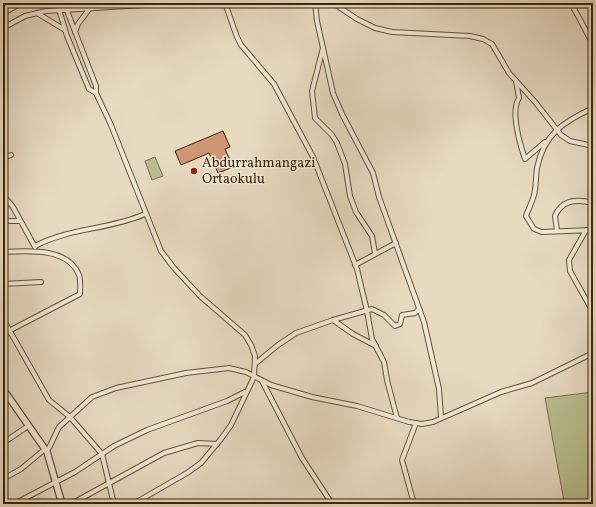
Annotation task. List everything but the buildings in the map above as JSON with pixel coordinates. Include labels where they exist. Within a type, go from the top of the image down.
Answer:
[{"type":"street","points":[[3,13],[12,5],[19,3]]},
{"type":"street","points":[[58,3],[66,31],[89,89],[96,93]]},
{"type":"street","points":[[64,3],[96,86],[96,93],[111,125],[155,240],[164,256],[200,296],[245,335],[254,350],[254,377],[231,425],[217,444],[201,463],[187,473],[132,504]]},
{"type":"street","points":[[3,28],[25,16],[36,13],[66,9],[176,3]]},
{"type":"street","points":[[225,3],[241,45],[274,84],[313,157],[355,265],[368,311],[372,339],[384,362],[397,418]]},
{"type":"street","points":[[315,3],[317,21],[333,93],[342,114],[373,173],[379,197],[424,322],[439,388],[441,417]]},
{"type":"street","points":[[333,3],[357,19],[375,28],[392,32],[470,36],[483,39],[492,44],[509,73],[536,103],[561,135],[570,141],[593,146]]},
{"type":"street","points":[[571,3],[593,44]]},
{"type":"street","points":[[75,32],[78,24],[90,8]]},
{"type":"street","points":[[36,13],[66,31]]},
{"type":"street","points":[[323,47],[312,91],[315,118],[332,135],[337,143],[345,164],[350,196],[356,212],[372,236],[375,253]]},
{"type":"street","points":[[516,80],[519,98],[516,104],[516,117],[525,159],[546,141],[556,130],[593,108]]},
{"type":"street","points":[[546,141],[541,153],[535,192],[526,216],[534,229],[542,232],[593,230]]},
{"type":"street","points":[[3,158],[11,155]]},
{"type":"street","points":[[3,195],[13,207],[34,248],[69,261],[80,277],[80,294],[3,334]]},
{"type":"street","points":[[557,231],[555,216],[556,212],[564,205],[576,200],[593,202]]},
{"type":"street","points":[[3,252],[34,248],[53,237],[69,232],[119,223],[145,214]]},
{"type":"street","points":[[3,221],[20,221]]},
{"type":"street","points":[[586,230],[569,260],[573,278],[593,312]]},
{"type":"street","points":[[355,265],[396,242]]},
{"type":"street","points":[[3,284],[41,282]]},
{"type":"street","points":[[255,364],[287,338],[304,329],[372,310],[379,312],[388,318],[395,326],[400,324],[402,315],[415,313],[419,309]]},
{"type":"street","points":[[3,319],[8,331],[49,400],[70,417],[102,454],[114,504]]},
{"type":"street","points":[[333,320],[353,334],[376,346]]},
{"type":"street","points":[[3,479],[21,469],[46,451],[60,427],[92,397],[116,388],[171,376],[229,368],[246,372],[254,377],[312,397],[357,406],[416,423],[433,422],[441,417],[501,392],[532,383],[593,353]]},
{"type":"street","points":[[262,380],[302,458],[332,504]]},
{"type":"street","points":[[3,389],[46,451],[62,504]]},
{"type":"street","points":[[14,504],[75,472],[102,454],[147,430],[227,401],[246,392]]},
{"type":"street","points":[[414,504],[402,460],[416,423]]},
{"type":"street","points":[[3,443],[28,426]]},
{"type":"street","points":[[71,504],[164,452],[198,443],[217,444]]},
{"type":"green space","points":[[155,157],[163,176],[152,180],[145,161]]},
{"type":"green space","points":[[593,392],[593,504],[547,504],[564,501],[545,398]]},
{"type":"place","name":"Abdurrahmangazi Ortaokulu","points":[[194,171]]}]
